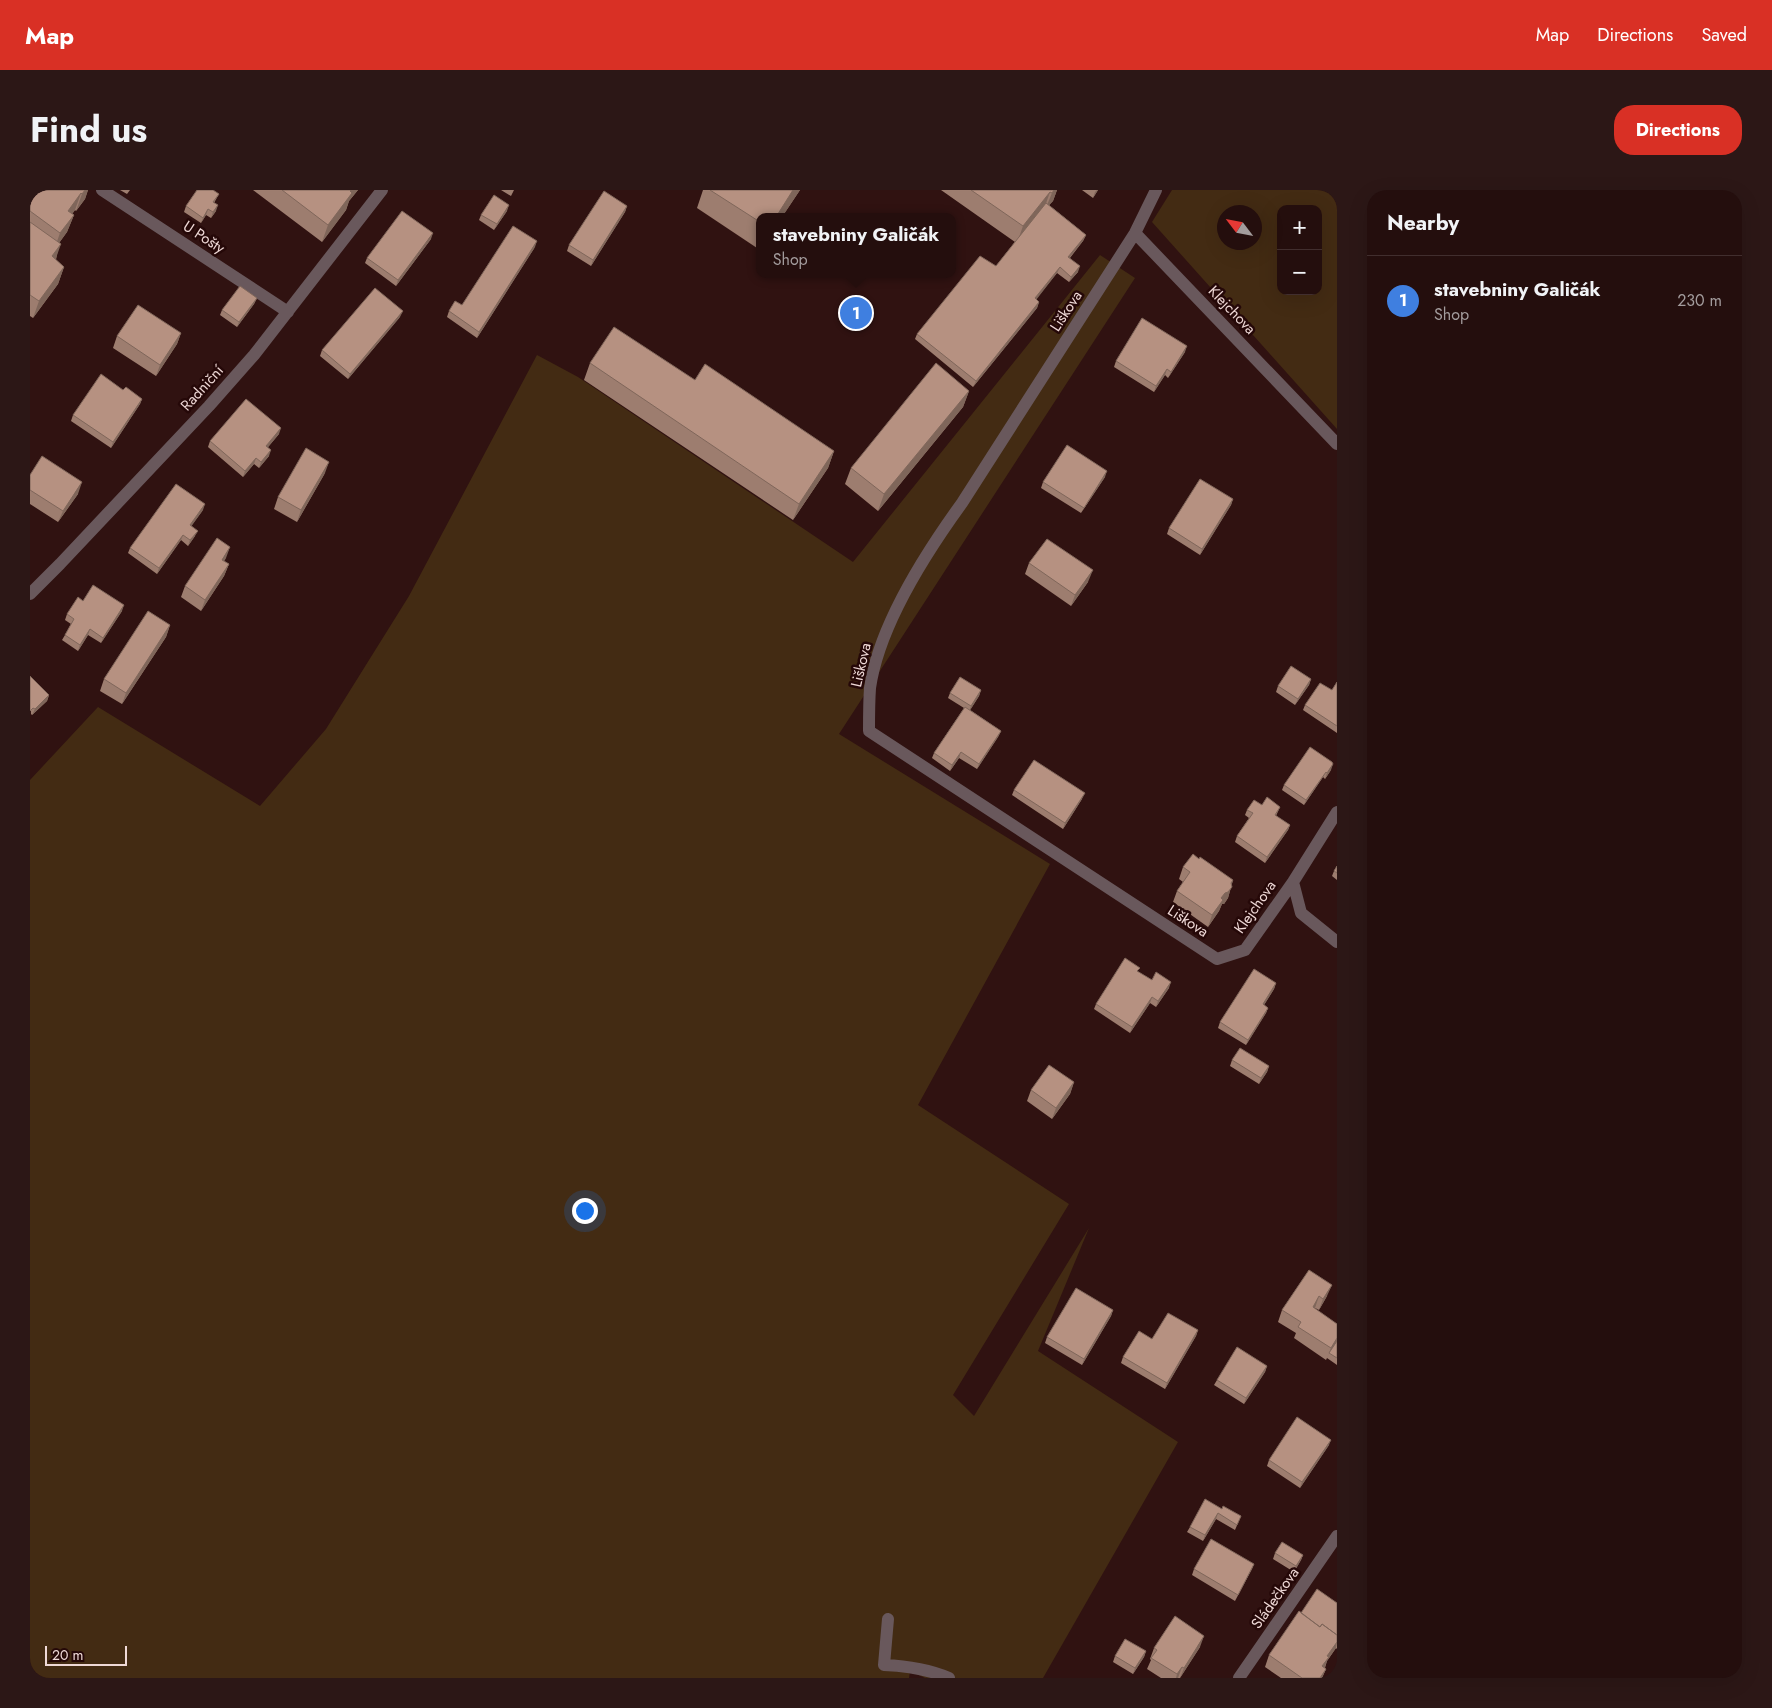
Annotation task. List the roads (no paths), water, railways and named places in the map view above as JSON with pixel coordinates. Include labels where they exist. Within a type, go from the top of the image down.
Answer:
[{"type":"street","name":"U Pošty","points":[[102,190],[288,312]]},
{"type":"street","name":"Radniční","points":[[30,594],[209,406],[254,355],[382,190]]},
{"type":"street","points":[[1135,233],[1156,190]]},
{"type":"street","name":"Klejchova","points":[[1135,233],[1337,444]]},
{"type":"street","name":"Liškova","points":[[1135,233],[962,503],[938,537],[900,602],[879,650],[870,688],[869,731],[1217,959],[1245,950]]},
{"type":"street","points":[[1337,812],[1293,882],[1301,913],[1337,942]]},
{"type":"street","name":"Klejchova","points":[[1245,950],[1293,882]]},
{"type":"street","name":"Sládečkova","points":[[1239,1678],[1337,1536]]},
{"type":"street","points":[[881,1678],[888,1620]]},
{"type":"street","points":[[884,1665],[906,1666],[932,1671],[949,1678]]},
{"type":"place","name":"stavebniny Galičák","points":[[856,313]]}]
